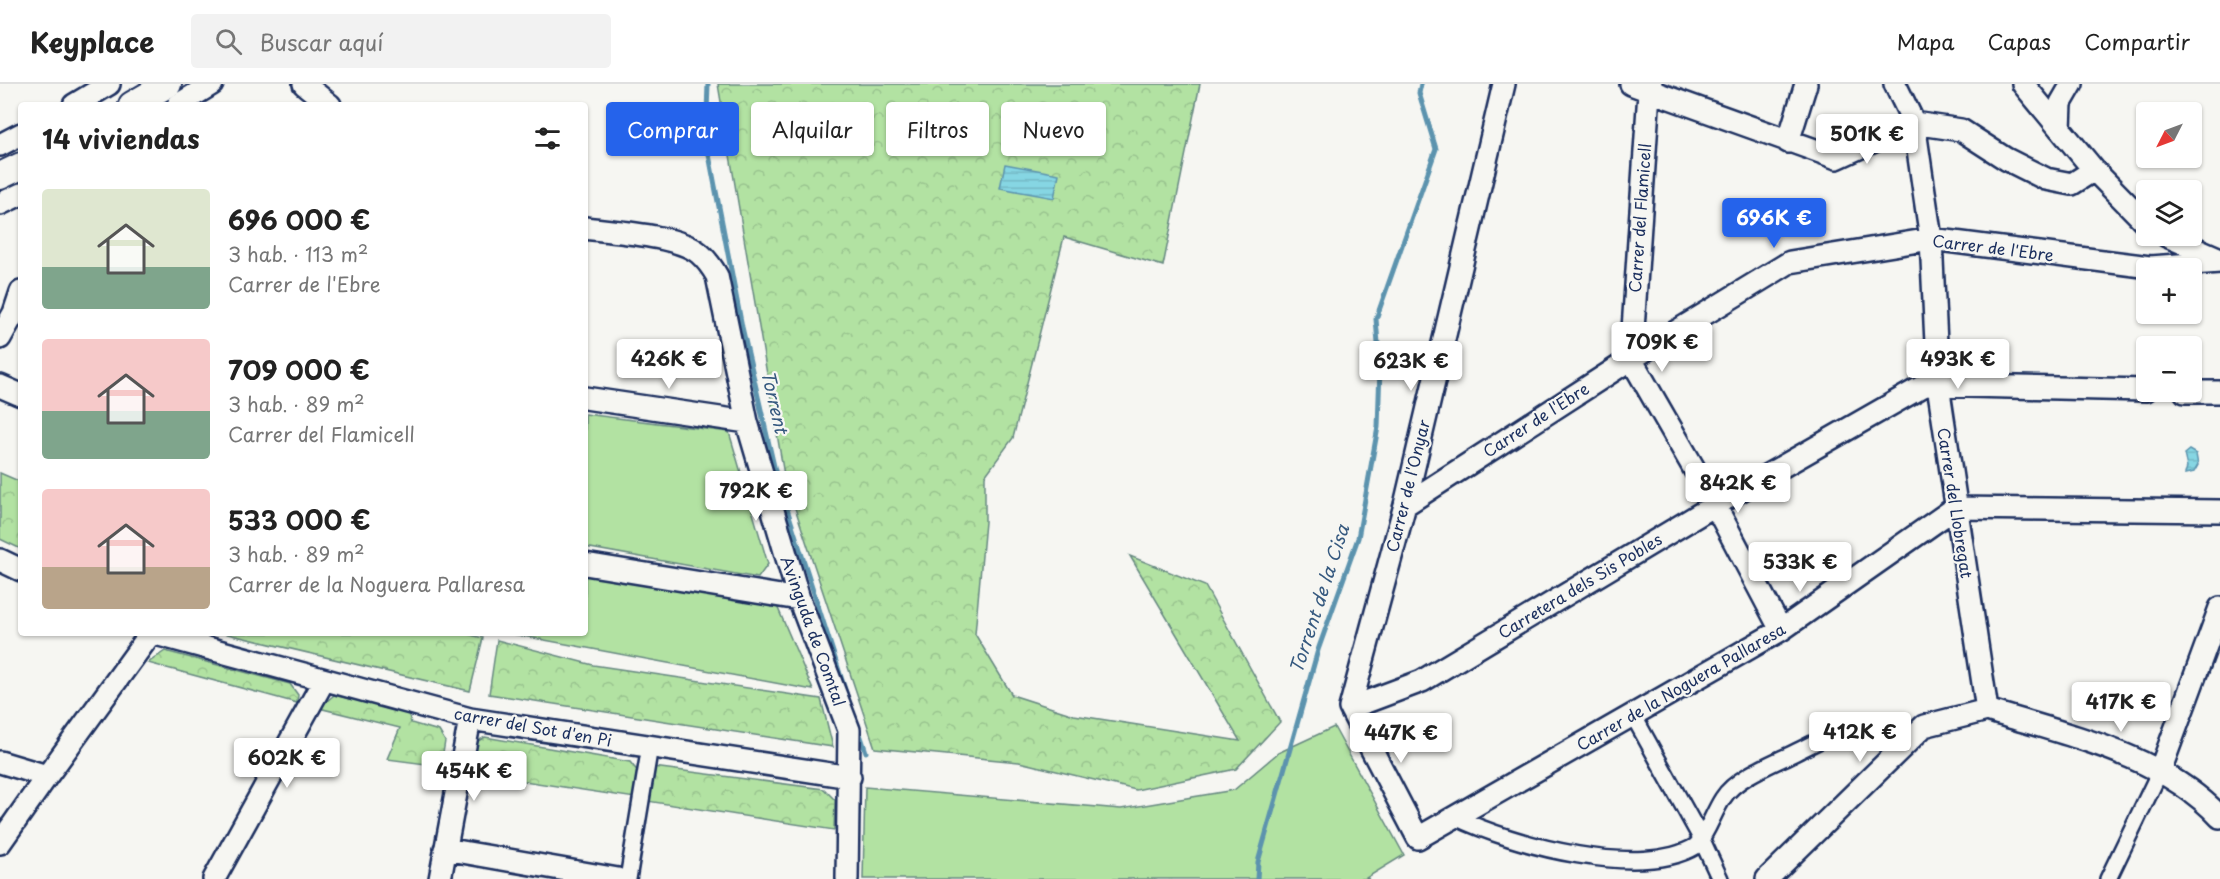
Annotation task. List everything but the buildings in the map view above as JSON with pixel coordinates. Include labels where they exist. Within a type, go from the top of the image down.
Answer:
[{"type":"street","points":[[79,102],[109,84]]},
{"type":"street","points":[[137,102],[168,84]]},
{"type":"street","points":[[183,102],[212,84]]},
{"type":"street","points":[[304,84],[326,102]]},
{"type":"street","name":"Carrer de l'Onyar","points":[[1350,708],[1405,505],[1504,84]]},
{"type":"street","points":[[1788,142],[1806,84]]},
{"type":"street","name":"Carrer del Llobregat","points":[[1895,84],[1914,123],[1931,239],[1938,385],[1955,508],[1988,710]]},
{"type":"street","points":[[2023,84],[2094,170],[2136,213]]},
{"type":"street","points":[[2060,129],[2061,103],[2072,84]]},
{"type":"street","points":[[1644,87],[1836,158],[1914,123],[1961,130],[2006,159],[2046,179],[2072,184],[2094,170]]},
{"type":"street","name":"Carrer del Flamicell","points":[[1631,359],[1644,87]]},
{"type":"street","points":[[0,145],[18,136]]},
{"type":"street","points":[[0,176],[18,167]]},
{"type":"street","points":[[0,204],[18,195]]},
{"type":"street","name":"Avinguda de Comtal","points":[[588,228],[665,239],[686,246],[699,252],[717,276],[747,422],[799,599],[849,730],[847,879]]},
{"type":"street","name":"Carrer de l'Ebre","points":[[1405,505],[1631,359],[1790,262],[1931,239],[2150,267],[2220,260]]},
{"type":"street","points":[[2189,246],[2220,260]]},
{"type":"street","points":[[0,338],[18,301]]},
{"type":"street","points":[[1631,359],[1715,505],[1781,630]]},
{"type":"street","name":"Carretera dels Sis Pobles","points":[[1350,708],[1422,681],[1715,505],[1925,385],[2136,390]]},
{"type":"street","points":[[0,386],[18,394]]},
{"type":"street","points":[[2202,392],[2220,392]]},
{"type":"street","points":[[588,398],[747,422]]},
{"type":"street","points":[[1955,508],[2220,511]]},
{"type":"street","name":"Carrer de la Noguera Pallaresa","points":[[1350,708],[1418,838],[1781,630],[1955,508]]},
{"type":"street","points":[[0,560],[18,569]]},
{"type":"street","points":[[588,564],[799,599]]},
{"type":"street","points":[[2108,879],[2160,771],[2220,608]]},
{"type":"street","points":[[0,843],[150,636]]},
{"type":"street","name":"carrer del Sot d'en Pi","points":[[163,636],[470,718],[850,777]]},
{"type":"street","points":[[214,879],[324,680]]},
{"type":"street","points":[[1767,879],[1924,726],[1988,710],[2111,750],[2160,771],[2210,806],[2220,817]]},
{"type":"street","points":[[1633,715],[1701,838],[1720,879]]},
{"type":"street","points":[[440,879],[470,718]]},
{"type":"street","points":[[1636,875],[1656,871],[1683,860],[1697,846],[1723,797],[1733,786],[1839,731],[1853,726],[1868,725],[1900,751]]},
{"type":"street","points":[[628,879],[650,746]]},
{"type":"street","points":[[0,762],[47,776]]},
{"type":"street","points":[[1455,817],[1519,848],[1568,866],[1614,874]]},
{"type":"street","points":[[445,849],[618,879]]},
{"type":"green space","points":[[718,84],[1200,84],[1163,266],[1064,237],[1013,438],[985,476],[985,522],[975,634],[1012,695],[1074,715],[1240,741],[1130,556],[1205,586],[1280,722],[1236,769],[1136,790],[1019,762],[875,748],[784,475],[730,156],[739,156],[739,102],[721,102]]},
{"type":"green space","points":[[588,414],[729,432],[768,564],[758,578],[588,548]]},
{"type":"green space","points":[[0,473],[18,481],[18,548],[0,539]]},
{"type":"green space","points":[[588,572],[777,606],[813,690],[523,636],[588,636]]},
{"type":"green space","points":[[236,636],[475,636],[483,638],[470,691]]},
{"type":"green space","points":[[497,640],[593,665],[821,699],[833,747],[489,694]]},
{"type":"green space","points":[[165,651],[290,684],[298,695],[297,703],[148,663]]},
{"type":"green space","points":[[334,695],[408,712],[411,723],[439,731],[445,741],[441,766],[387,759],[400,728],[319,708]]},
{"type":"green space","points":[[1334,727],[1404,855],[1366,878],[1369,879],[863,879],[865,787],[1121,809],[1234,790],[1278,753]]},
{"type":"green space","points":[[485,737],[630,762],[639,773],[635,798],[472,773],[478,741]]},
{"type":"green space","points":[[653,767],[824,789],[835,800],[834,830],[647,801]]},
{"type":"water","points":[[1005,164],[1059,174],[1054,198],[1000,188]]},
{"type":"water","points":[[2189,450],[2196,454],[2198,465],[2194,472],[2185,474],[2187,467],[2184,454]]},
{"type":"waterway","name":"Torrent","points":[[708,84],[706,139],[742,327],[776,475],[849,702]]},
{"type":"waterway","name":"Torrent de la Cisa","points":[[1257,879],[1258,862],[1318,650],[1358,538],[1378,427],[1380,368],[1376,319],[1436,149],[1419,93],[1421,84]]},
{"type":"waterway","name":"Torrent","points":[[858,728],[866,752]]}]
